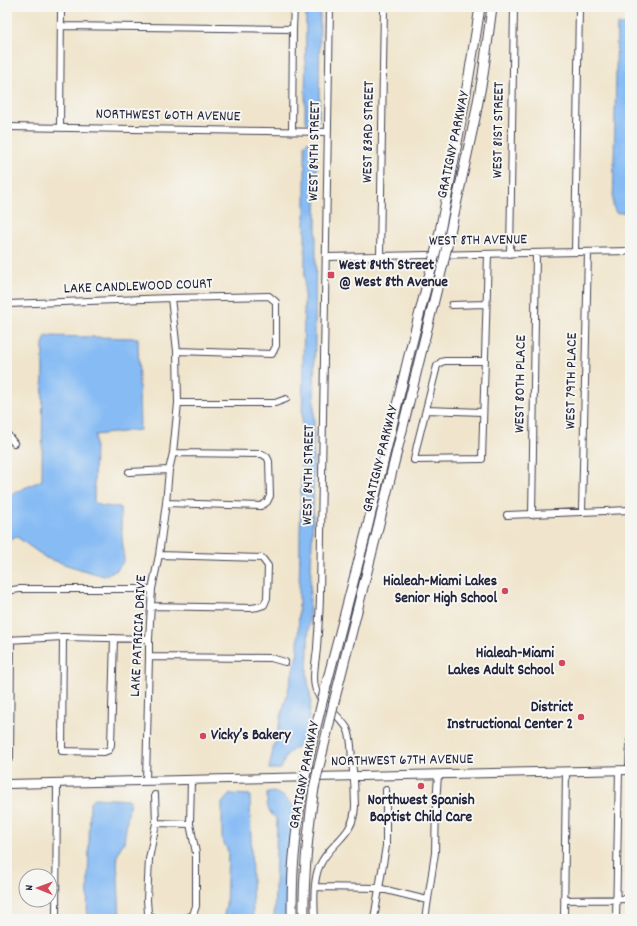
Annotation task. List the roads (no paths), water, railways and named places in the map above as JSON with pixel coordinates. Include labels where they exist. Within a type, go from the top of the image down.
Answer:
[{"type":"highway","points":[[470,70],[470,43],[474,7]]},
{"type":"highway","name":"GRATIGNY PARKWAY","points":[[292,919],[294,858],[297,824],[303,786],[325,690],[437,246],[451,179],[480,7]]},
{"type":"highway","name":"GRATIGNY PARKWAY","points":[[304,919],[305,863],[314,788],[447,246],[475,118],[492,7]]},
{"type":"highway","points":[[489,32],[497,7]]},
{"type":"main road","name":"NORTHWEST 67TH AVENUE","points":[[7,784],[630,770]]},
{"type":"street","points":[[60,127],[61,7]]},
{"type":"street","points":[[292,132],[294,7]]},
{"type":"street","name":"WEST 84TH STREET","points":[[315,919],[316,874],[324,858],[342,838],[354,817],[354,776],[350,738],[346,728],[338,717],[318,694],[315,688],[314,677],[319,629],[320,599],[330,7]]},
{"type":"street","name":"WEST 83RD STREET","points":[[380,256],[384,7]]},
{"type":"street","name":"WEST 81ST STREET","points":[[510,254],[514,7]]},
{"type":"street","points":[[575,252],[578,7]]},
{"type":"street","points":[[61,26],[293,28]]},
{"type":"street","name":"NORTHWEST 60TH AVENUE","points":[[7,127],[328,132]]},
{"type":"street","name":"WEST 8TH AVENUE","points":[[326,258],[630,251]]},
{"type":"street","name":"WEST 79TH PLACE","points":[[582,511],[588,252]]},
{"type":"street","name":"WEST 80TH PLACE","points":[[532,515],[536,253]]},
{"type":"street","points":[[485,361],[445,361],[440,362],[437,366],[414,460],[482,459],[485,361],[486,304],[488,254]]},
{"type":"street","name":"LAKE CANDLEWOOD COURT","points":[[7,304],[269,296],[276,302],[276,346],[272,354],[176,351]]},
{"type":"street","name":"LAKE PATRICIA DRIVE","points":[[146,781],[149,639],[152,589],[159,555],[169,470],[173,453],[178,403],[176,351],[171,298]]},
{"type":"street","points":[[452,305],[486,304]]},
{"type":"street","points":[[178,403],[275,403],[286,399]]},
{"type":"street","points":[[426,410],[483,412]]},
{"type":"street","points":[[7,434],[14,443]]},
{"type":"street","points":[[166,503],[261,506],[267,502],[270,496],[270,461],[262,454],[173,453]]},
{"type":"street","points":[[129,472],[169,470]]},
{"type":"street","points":[[507,515],[630,510]]},
{"type":"street","points":[[151,606],[251,608],[264,605],[267,598],[268,566],[262,558],[159,555]]},
{"type":"street","points":[[7,591],[18,589],[152,589]]},
{"type":"street","points":[[63,637],[62,751],[97,752],[109,750],[111,745],[114,638]]},
{"type":"street","points":[[10,758],[9,639],[63,637],[149,639]]},
{"type":"street","points":[[149,657],[271,658],[285,662]]},
{"type":"street","points":[[630,742],[630,770]]},
{"type":"street","points":[[616,919],[619,770]]},
{"type":"street","points":[[564,919],[566,771]]},
{"type":"street","points":[[425,919],[435,853],[438,775]]},
{"type":"street","points":[[187,918],[193,915],[196,906],[196,853],[190,824],[191,780]]},
{"type":"street","points":[[56,919],[57,783]]},
{"type":"street","points":[[374,919],[386,846],[386,790]]},
{"type":"street","points":[[155,795],[156,824],[149,859],[147,900],[148,913],[152,918],[180,919]]},
{"type":"street","points":[[156,824],[190,824]]},
{"type":"street","points":[[316,887],[378,888],[427,900]]},
{"type":"street","points":[[565,900],[630,899]]},
{"type":"water","points":[[306,7],[320,7],[319,119],[316,123],[312,124],[306,122],[305,119]]},
{"type":"water","points":[[617,25],[630,25],[630,212],[616,213],[613,206]]},
{"type":"water","points":[[311,141],[315,142],[317,146],[313,516],[307,675],[311,700],[306,743],[287,755],[281,769],[269,769],[298,651],[305,253],[305,144]]},
{"type":"water","points":[[46,336],[138,338],[140,430],[95,435],[94,502],[102,506],[120,507],[124,561],[117,570],[104,576],[46,558],[17,537],[7,541],[7,496],[42,480],[43,344]]},
{"type":"water","points":[[274,792],[285,797],[295,807],[288,919],[274,919],[277,819],[273,816],[267,805],[267,793]]},
{"type":"water","points":[[230,794],[250,795],[253,919],[223,919],[226,906],[228,851],[222,840],[222,803]]},
{"type":"water","points":[[94,798],[130,800],[124,842],[119,850],[117,858],[120,919],[87,919],[90,803]]},
{"type":"place","name":"West 84th Street @ West 8th Avenue","points":[[331,275]]},
{"type":"place","name":"Hialeah-Miami Lakes Senior High School","points":[[505,591]]},
{"type":"place","name":"Hialeah-Miami Lakes Adult School","points":[[562,663]]},
{"type":"place","name":"District Instructional Center 2","points":[[581,717]]},
{"type":"place","name":"Vicky’s Bakery","points":[[203,736]]},
{"type":"place","name":"Northwest Spanish Baptist Child Care","points":[[421,786]]}]
